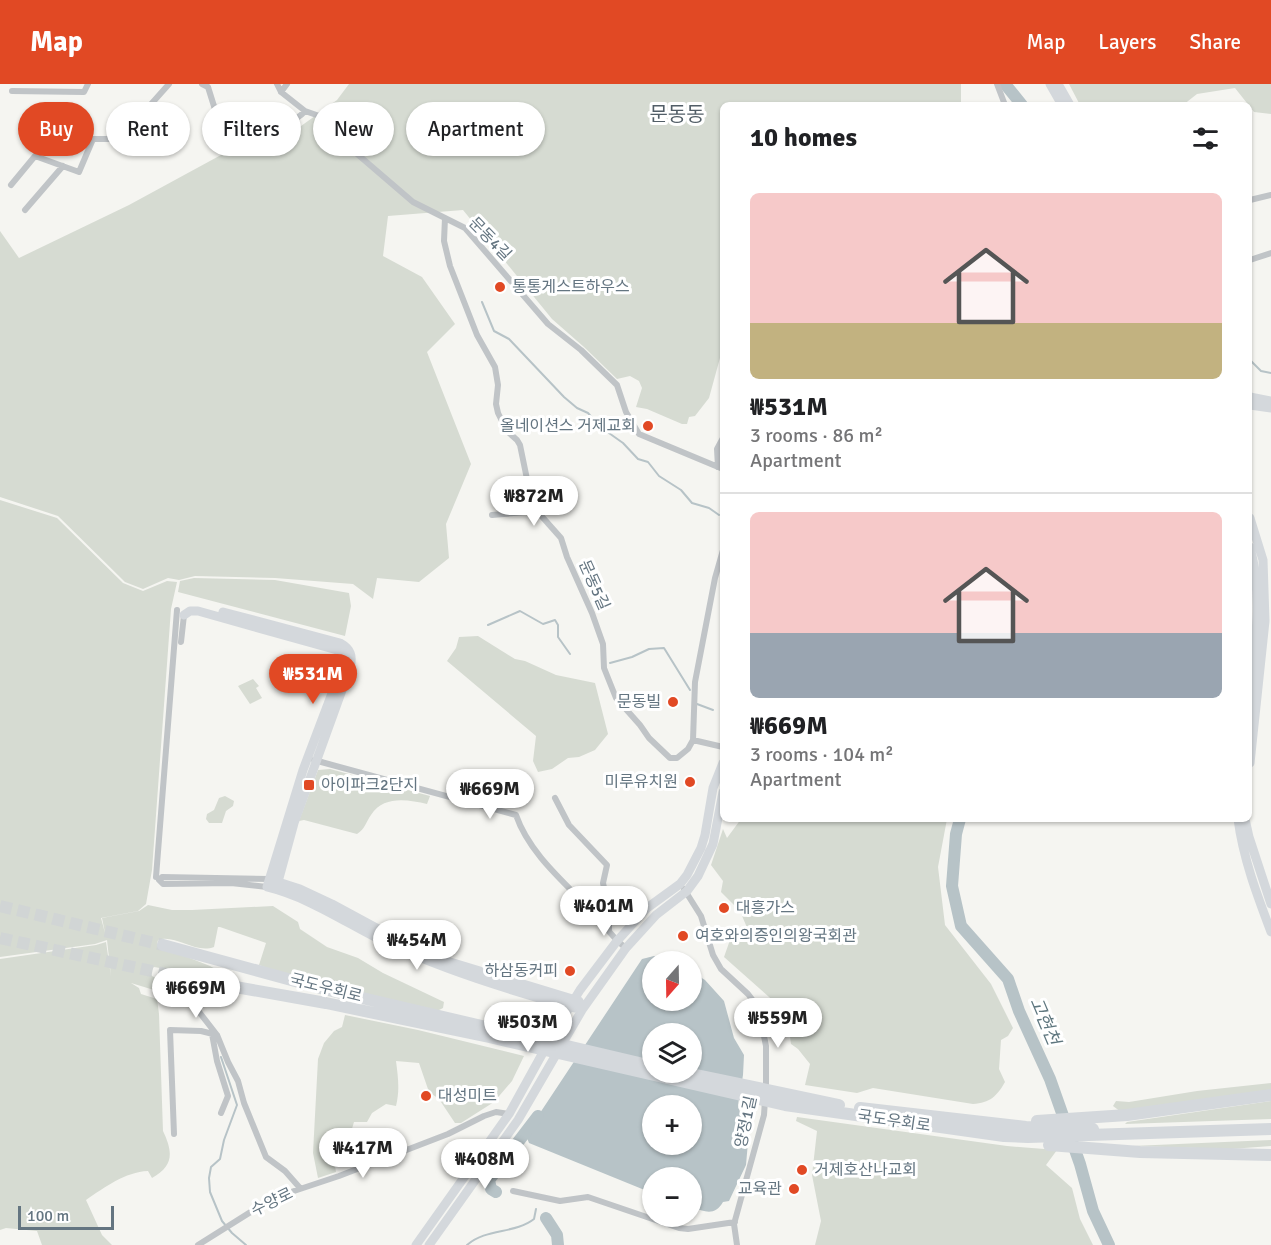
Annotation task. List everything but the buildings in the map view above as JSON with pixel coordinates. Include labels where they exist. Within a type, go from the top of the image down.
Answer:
[{"type":"highway","name":"국도우회로","points":[[163,945],[489,1032]]},
{"type":"highway","name":"국도우회로","points":[[179,976],[489,1032]]},
{"type":"highway","points":[[489,1032],[642,1064]]},
{"type":"highway","points":[[489,1032],[786,1100]]},
{"type":"highway","points":[[702,1077],[786,1100]]},
{"type":"highway","points":[[1002,1130],[1271,1095]]},
{"type":"highway","name":"국도우회로","points":[[786,1100],[1002,1130]]},
{"type":"highway","points":[[1002,1130],[1061,1138],[1271,1121]]},
{"type":"highway","points":[[1130,1132],[1271,1129]]},
{"type":"highway","points":[[1002,1130],[1034,1144],[1271,1155]]},
{"type":"highway","points":[[1242,1155],[1271,1150]]},
{"type":"street","points":[[12,91],[84,92],[88,84]]},
{"type":"street","points":[[11,185],[35,156],[79,172],[93,139],[120,139],[169,84]]},
{"type":"street","points":[[202,84],[208,87],[218,119],[223,123],[231,123],[253,131],[282,126],[300,118],[305,111]]},
{"type":"street","points":[[277,84],[280,92],[287,84]]},
{"type":"street","points":[[998,84],[1004,102]]},
{"type":"street","points":[[1050,84],[1059,101]]},
{"type":"street","points":[[1058,84],[1059,101]]},
{"type":"street","name":"문동4길","points":[[280,92],[305,111],[328,119],[342,141],[413,202],[465,228],[548,324],[582,350],[617,386],[626,412],[639,434],[720,468]]},
{"type":"street","points":[[25,210],[63,166]]},
{"type":"street","points":[[1252,200],[1271,195]]},
{"type":"street","name":"문동5길","points":[[444,218],[444,241],[450,266],[477,335],[495,367],[498,385],[496,404],[498,413],[507,431],[520,445],[528,484],[537,511],[561,538],[603,644],[604,668],[616,698],[649,738],[670,758],[677,758],[688,749],[693,740]]},
{"type":"street","points":[[1252,259],[1271,253]]},
{"type":"street","points":[[1252,397],[1271,400]]},
{"type":"street","points":[[1252,405],[1271,408]]},
{"type":"street","points":[[720,444],[717,449],[720,468]]},
{"type":"street","points":[[492,515],[537,511]]},
{"type":"street","points":[[1252,524],[1263,560],[1265,621],[1252,742]]},
{"type":"street","points":[[1252,554],[1257,623],[1252,676]]},
{"type":"street","points":[[720,560],[695,682],[693,740],[720,746]]},
{"type":"street","points":[[156,877],[181,612],[187,607],[199,605],[340,643],[347,647],[352,660],[323,742],[311,759],[273,884]]},
{"type":"street","points":[[181,612],[181,642]]},
{"type":"street","points":[[273,884],[281,866],[311,759]]},
{"type":"street","points":[[311,759],[516,815],[543,860],[626,948]]},
{"type":"street","points":[[416,1245],[509,1113],[569,1001],[647,908],[683,888],[701,848],[713,788],[720,770]]},
{"type":"street","points":[[555,798],[569,825],[607,865],[603,883],[609,912],[609,932]]},
{"type":"street","points":[[429,1245],[518,1120],[584,1007],[626,948],[683,888],[698,876],[710,851],[720,806]]},
{"type":"street","points":[[1238,822],[1240,840],[1254,888],[1271,932]]},
{"type":"street","points":[[1246,822],[1271,904]]},
{"type":"street","points":[[281,866],[286,880],[294,887]]},
{"type":"street","points":[[569,1001],[542,999],[435,964],[390,945],[273,884],[163,884],[159,880],[162,877],[273,884],[294,887],[437,958],[569,1001],[584,1007]]},
{"type":"street","name":"양정1길","points":[[683,888],[702,916],[712,955],[721,969],[758,1006],[763,1025],[768,1083],[764,1115],[735,1222],[737,1245]]},
{"type":"street","points":[[182,990],[214,1034],[238,1081],[244,1103],[267,1156],[300,1188]]},
{"type":"street","points":[[542,999],[553,1014],[556,1029]]},
{"type":"street","points":[[174,1134],[170,1030],[201,1031],[214,1034]]},
{"type":"street","points":[[214,1034],[217,1061],[228,1096],[221,1113]]},
{"type":"street","name":"수양로","points":[[198,1245],[273,1198],[339,1176],[448,1134],[484,1116],[496,1112],[509,1113]]},
{"type":"street","points":[[509,1113],[518,1120]]},
{"type":"street","points":[[513,1191],[560,1202],[588,1197],[679,1228],[688,1229],[735,1222]]},
{"type":"shaded area","points":[[349,84],[961,84],[961,102],[720,102],[720,358],[709,398],[695,416],[689,417],[687,424],[636,407],[642,388],[639,381],[630,376],[617,379],[552,319],[463,210],[388,216],[383,256],[422,277],[455,324],[427,352],[471,464],[446,524],[449,558],[419,582],[377,578],[373,599],[353,584],[275,578],[195,576],[179,580],[168,578],[143,589],[125,582],[58,516],[0,497],[0,231],[19,258],[129,205],[219,156],[301,156],[301,126],[313,117],[313,156],[394,156],[394,102],[334,102]]},
{"type":"shaded area","points":[[1069,84],[1271,84],[1271,114],[1254,112],[1252,102],[1246,102],[1235,88],[1197,94],[1187,102],[1078,102]]},
{"type":"shaded area","points":[[0,500],[57,518],[123,583],[143,591],[167,581],[177,582],[171,609],[152,870],[146,904],[138,911],[101,918],[105,933],[102,918],[139,911],[148,905],[172,910],[273,906],[298,922],[300,929],[327,947],[358,958],[383,973],[444,1002],[443,1008],[437,1011],[281,973],[259,965],[266,943],[220,927],[218,927],[214,947],[200,948],[171,940],[158,940],[157,945],[210,966],[217,970],[218,974],[207,976],[154,967],[150,971],[152,976],[170,985],[170,990],[154,990],[131,983],[139,988],[141,994],[157,999],[163,1131],[169,1146],[170,1158],[164,1169],[152,1178],[148,1171],[131,1174],[86,1200],[102,1235],[112,1245],[42,1245],[37,1231],[6,1228],[0,1230],[0,959],[96,945],[106,942],[111,976],[107,940],[95,944],[0,957]]},
{"type":"shaded area","points":[[194,578],[275,580],[349,593],[351,606],[345,636],[178,592],[180,581]]},
{"type":"shaded area","points":[[478,636],[515,659],[556,675],[595,683],[608,734],[595,750],[579,757],[568,758],[552,769],[538,772],[533,761],[536,736],[447,661],[456,648],[459,637]]},
{"type":"shaded area","points":[[253,679],[259,686],[256,688],[262,698],[250,704],[238,686]]},
{"type":"shaded area","points":[[330,769],[430,796],[427,804],[397,800],[383,804],[376,809],[364,828],[357,834],[304,820],[299,821],[318,770]]},
{"type":"shaded area","points":[[225,796],[234,801],[233,806],[226,811],[222,823],[209,823],[206,819],[207,814],[214,810],[219,798]]},
{"type":"shaded area","points":[[739,822],[946,822],[938,867],[945,925],[991,984],[1013,1028],[1008,1036],[1001,1040],[999,1069],[1005,1082],[996,1095],[984,1102],[973,1104],[873,1088],[857,1093],[805,1085],[810,1064],[791,1044],[787,1013],[724,957],[730,940],[748,930],[740,911],[721,892],[723,881],[711,865],[723,829],[727,838]]},
{"type":"shaded area","points":[[642,959],[642,1011],[702,1011],[702,978],[724,1001],[734,1038],[744,1055],[738,1105],[748,1142],[746,1165],[729,1201],[723,1202],[717,1209],[702,1210],[702,1167],[642,1167],[642,1189],[529,1143],[527,1138],[538,1116]]},
{"type":"shaded area","points":[[531,1007],[537,1014],[537,1023],[529,1029],[530,1032],[512,1029],[513,1026],[509,1022],[512,1017]]},
{"type":"shaded area","points":[[345,1015],[524,1056],[512,1081],[494,1102],[461,1123],[455,1123],[439,1099],[429,1092],[419,1063],[396,1061],[398,1089],[396,1106],[386,1104],[372,1113],[367,1122],[354,1122],[351,1132],[328,1143],[336,1172],[318,1178],[313,1153],[318,1059],[324,1043],[334,1031],[342,1027]]},
{"type":"shaded area","points":[[1271,1083],[1271,1091],[1121,1112],[1113,1106],[1116,1101],[1129,1102],[1197,1091]]},
{"type":"shaded area","points":[[1271,1101],[1271,1119],[1125,1124],[1127,1122]]},
{"type":"shaded area","points":[[797,1117],[1007,1146],[1057,1150],[1046,1165],[1072,1188],[1080,1219],[1093,1245],[815,1245],[821,1221],[812,1175],[817,1131],[796,1121]]},
{"type":"shaded area","points":[[1271,1140],[1271,1146],[1231,1149],[1132,1146]]},
{"type":"waterway","name":"고현천","points":[[1005,84],[1020,102]]},
{"type":"waterway","points":[[482,302],[494,331],[509,339],[564,397],[577,408],[588,413],[599,426],[623,443],[638,459],[648,462],[659,476],[681,490],[692,503],[709,508],[719,515]]},
{"type":"waterway","points":[[1252,362],[1261,371],[1271,373]]},
{"type":"waterway","points":[[488,625],[520,611],[543,624],[555,620],[558,625],[558,637],[570,654]]},
{"type":"waterway","points":[[610,663],[649,649],[664,648],[690,690]]},
{"type":"waterway","points":[[697,704],[713,710]]},
{"type":"waterway","name":"고현천","points":[[959,822],[956,834],[952,886],[961,926],[1008,979],[1019,1011],[1050,1079],[1080,1164],[1093,1211],[1109,1245]]},
{"type":"waterway","points":[[221,1057],[237,1105],[224,1140],[220,1159],[211,1167],[210,1192],[222,1221],[246,1245]]},
{"type":"waterway","points":[[496,1192],[491,1189],[489,1180],[538,1116]]},
{"type":"waterway","points":[[467,1245],[483,1236],[526,1224],[534,1219],[536,1209]]},
{"type":"waterway","points":[[546,1218],[557,1235],[558,1245]]},
{"type":"tunnel","points":[[0,906],[163,945]]},
{"type":"tunnel","points":[[0,938],[179,977]]},
{"type":"place","name":"통통게스트하우스","points":[[500,287]]},
{"type":"place","name":"올네이션스 거제교회","points":[[648,426]]},
{"type":"place","name":"문동빌","points":[[673,702]]},
{"type":"place","name":"미루유치원","points":[[690,782]]},
{"type":"place","name":"아이파크2단지","points":[[309,785]]},
{"type":"place","name":"대흥가스","points":[[724,908]]},
{"type":"place","name":"여호와의증인의왕국회관","points":[[683,936]]},
{"type":"place","name":"하삼동커피","points":[[570,971]]},
{"type":"place","name":"대성미트","points":[[426,1096]]},
{"type":"place","name":"거제호산나교회","points":[[802,1170]]},
{"type":"place","name":"교육관","points":[[794,1189]]},
{"type":"district","name":"문동동","points":[[677,114]]}]
